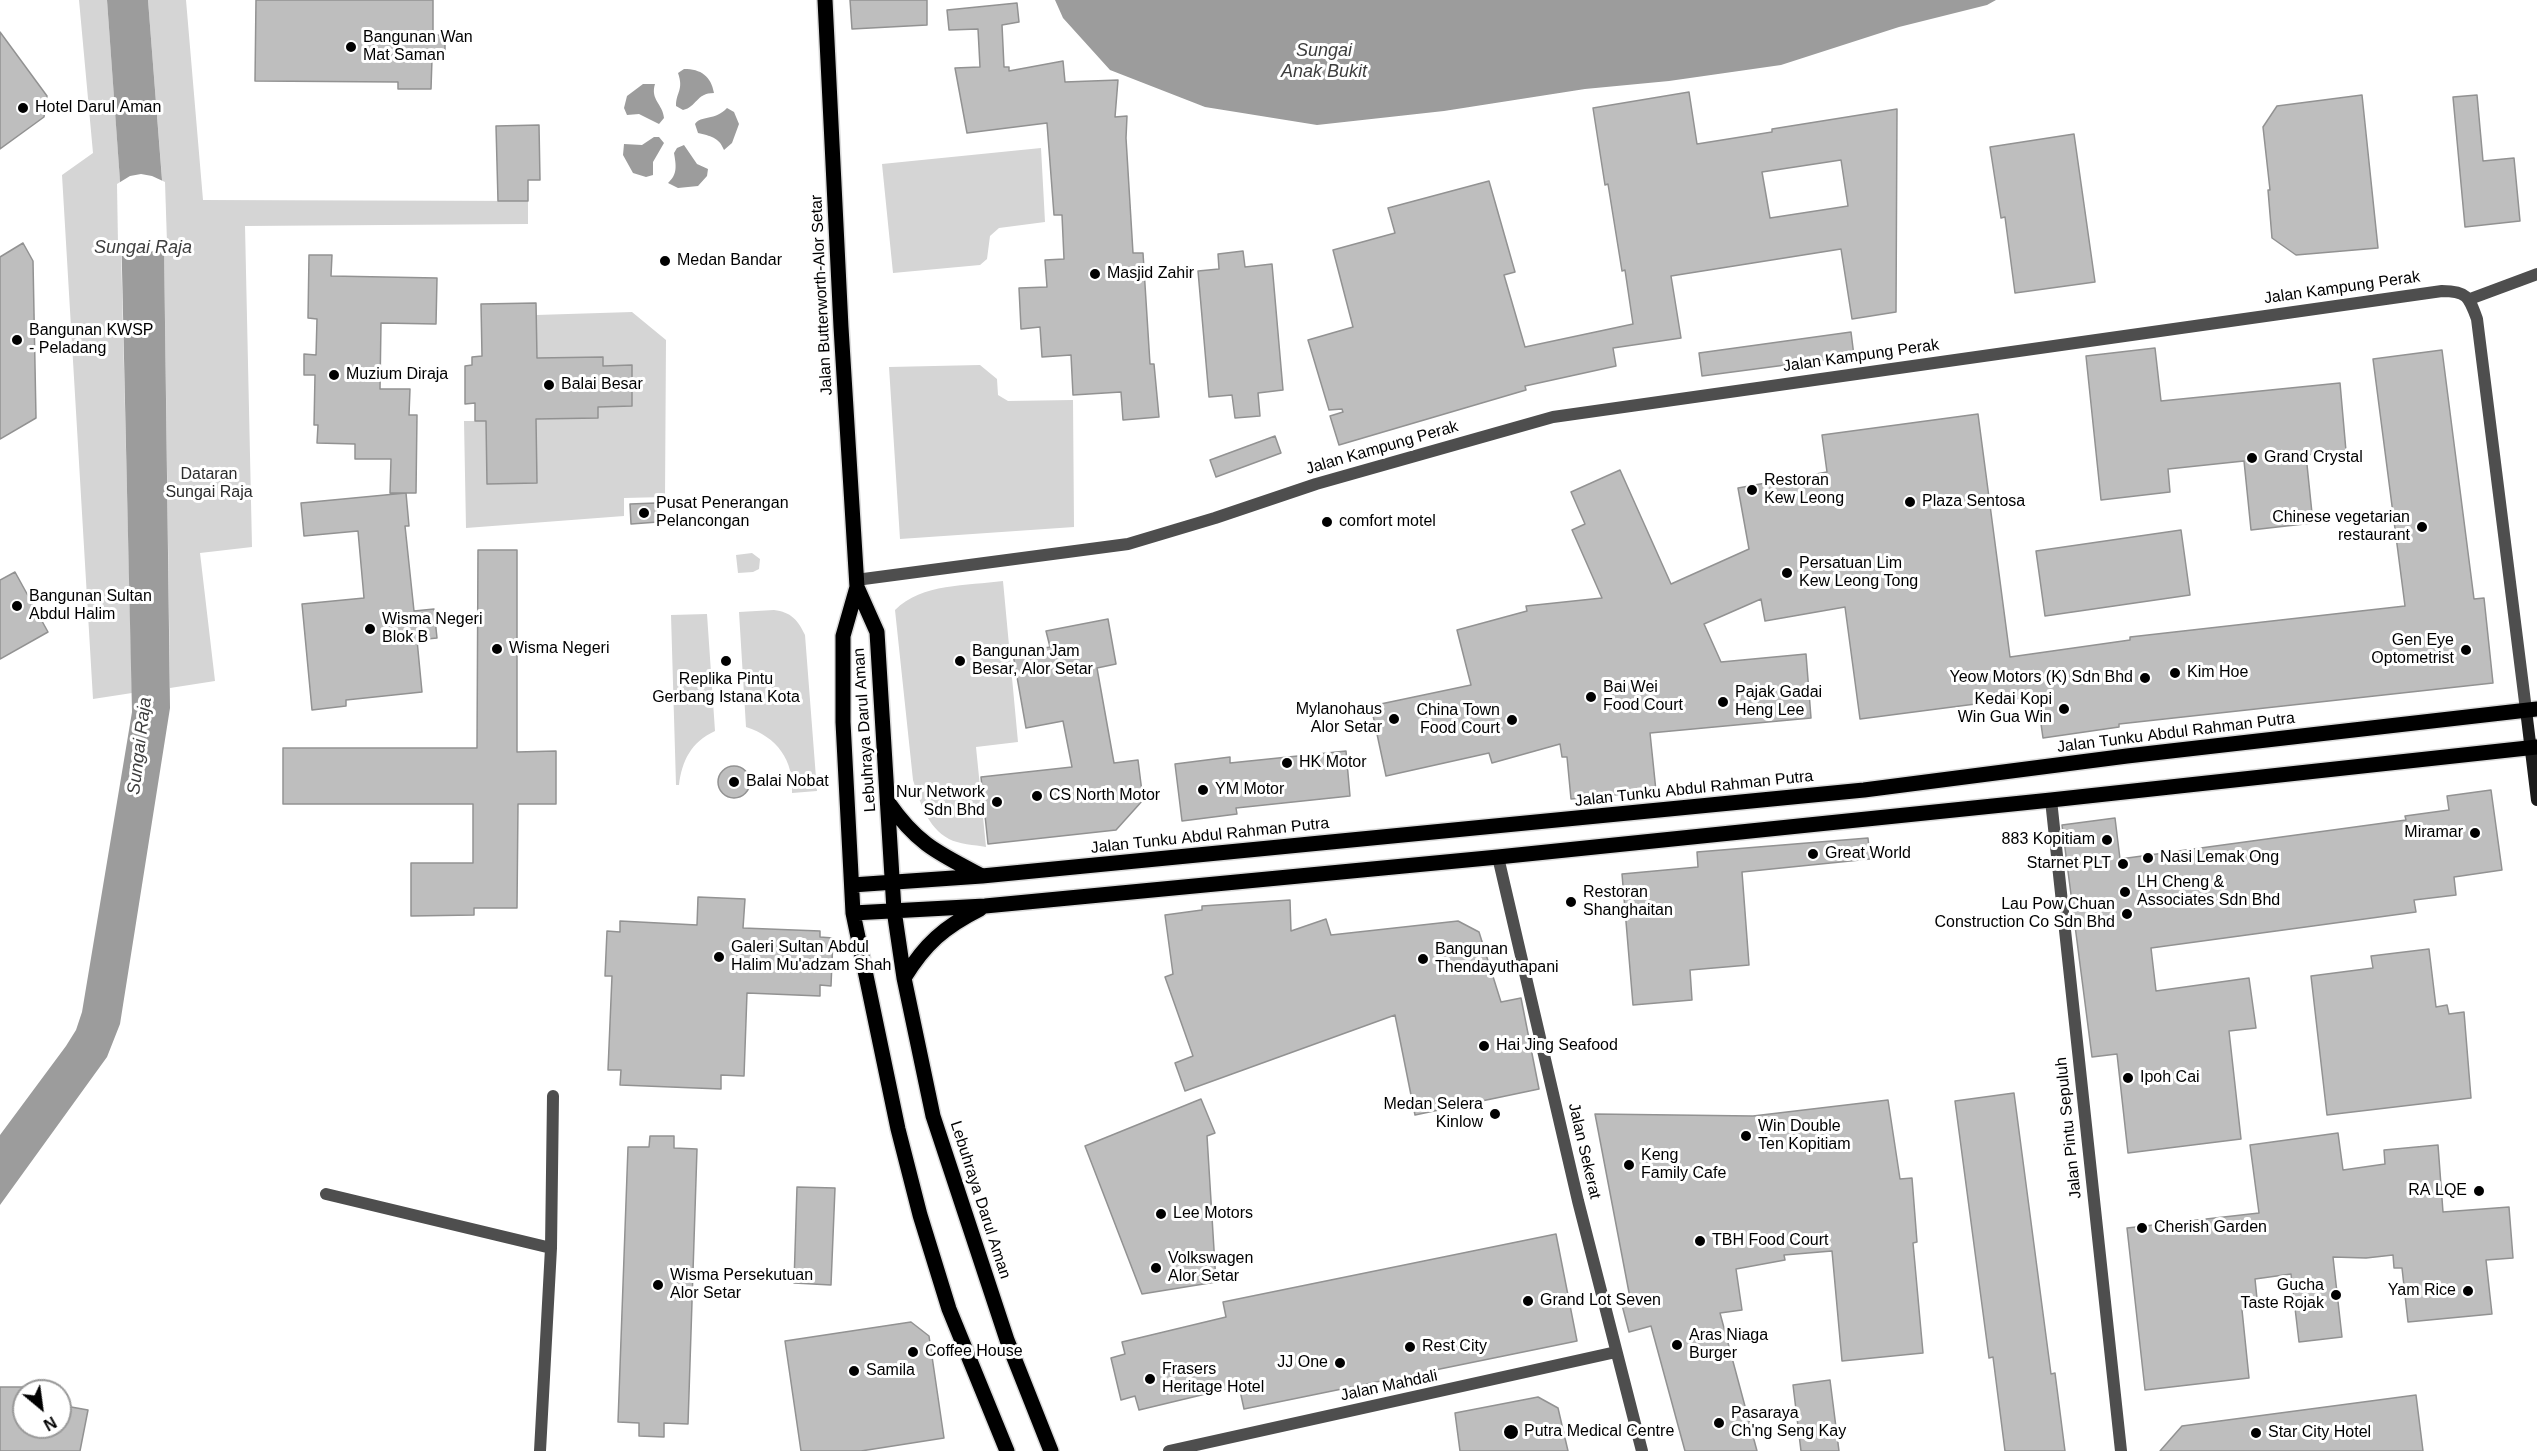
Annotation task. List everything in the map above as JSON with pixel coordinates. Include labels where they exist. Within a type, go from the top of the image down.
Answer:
[{"type":"main road","name":"Jalan Butterworth-Alor Setar","points":[[825,0],[840,327],[857,584]]},
{"type":"main road","name":"Lebuhraya Darul Aman","points":[[857,584],[877,632],[894,910],[904,978],[933,1116],[1006,1340],[1051,1451]]},
{"type":"main road","name":"Lebuhraya Darul Aman","points":[[857,584],[843,636],[843,722],[853,913],[898,1129],[920,1215],[949,1309],[1007,1451]]},
{"type":"main road","name":"Jalan Tunku Abdul Rahman Putra","points":[[852,885],[982,876],[1864,790],[2127,756],[2531,710]]},
{"type":"main road","points":[[853,913],[985,906],[1498,857],[2534,747]]},
{"type":"main road","points":[[888,802],[905,826],[927,846],[982,876]]},
{"type":"main road","points":[[904,978],[928,942],[954,922],[985,906]]},
{"type":"street","points":[[2537,274],[2470,299],[2477,319],[2531,710],[2537,800]]},
{"type":"street","name":"Jalan Kampung Perak","points":[[857,584],[1128,544],[1316,484],[1553,417],[2442,291],[2458,291],[2470,299]]},
{"type":"street","name":"Jalan Pintu Sepuluh","points":[[2050,800],[2121,1451]]},
{"type":"street","name":"Jalan Sekerat","points":[[1498,857],[1578,1201],[1642,1451]]},
{"type":"street","points":[[540,1451],[551,1248],[553,1096]]},
{"type":"street","points":[[326,1194],[551,1248]]},
{"type":"street","name":"Jalan Mahdali","points":[[1169,1451],[1617,1352]]},
{"type":"green space","name":"Dataran Sungai Raja","points":[[79,0],[107,0],[120,180],[162,179],[148,0],[186,0],[203,200],[528,201],[528,224],[245,226],[252,547],[200,553],[215,681],[170,688],[164,246],[121,248],[132,693],[93,699],[62,175],[93,153]]},
{"type":"green space","points":[[1041,148],[1045,222],[999,228],[990,236],[987,259],[980,265],[893,273],[882,164]]},
{"type":"green space","points":[[632,312],[666,340],[665,497],[624,498],[624,516],[466,528],[464,421],[486,421],[487,484],[536,483],[536,419],[598,417],[598,407],[632,406],[632,365],[603,366],[537,358],[536,315]]},
{"type":"green space","points":[[980,365],[997,379],[998,395],[1008,401],[1073,400],[1074,527],[900,539],[889,367]]},
{"type":"green space","points":[[752,553],[760,559],[759,569],[753,572],[738,573],[736,555]]},
{"type":"green space","points":[[1003,581],[1018,742],[976,747],[986,847],[962,843],[941,834],[930,821],[922,805],[913,780],[895,610],[906,601],[932,590]]},
{"type":"green space","points":[[774,610],[793,618],[805,635],[817,791],[792,793],[790,770],[781,751],[767,737],[746,727],[739,612]]},
{"type":"green space","points":[[707,614],[715,731],[707,735],[689,753],[679,785],[676,785],[671,615]]},
{"type":"water","name":"Sungai Raja","points":[[107,0],[148,0],[162,180],[170,708],[120,1024],[107,1057],[0,1205],[0,1135],[66,1046],[76,1030],[82,1012],[132,712],[120,181]]},
{"type":"water","name":"Sungai Anak Bukit","points":[[1055,0],[1996,0],[1987,5],[1899,27],[1781,65],[1669,81],[1585,89],[1444,111],[1317,125],[1205,107],[1110,70],[1063,18]]},
{"type":"water","points":[[684,69],[695,70],[708,78],[714,93],[704,95],[683,110],[676,106],[680,87],[678,73]]},
{"type":"water","points":[[643,84],[655,84],[655,98],[664,118],[659,124],[639,114],[627,115],[624,108],[627,96]]},
{"type":"water","points":[[727,108],[734,112],[739,124],[732,143],[724,150],[717,140],[698,133],[695,124],[718,115]]},
{"type":"water","points":[[654,137],[659,137],[664,143],[653,162],[653,175],[646,177],[633,173],[623,155],[624,144],[642,145]]},
{"type":"water","points":[[684,145],[697,164],[708,169],[707,176],[698,186],[678,188],[668,183],[675,173],[674,153],[677,148]]},
{"type":"pier","points":[[141,174],[165,182],[167,243],[154,251],[143,253],[132,251],[118,244],[117,184],[130,176]]},
{"type":"building","name":"Bangunan Wan Mat Saman","points":[[256,0],[433,0],[433,35],[445,35],[445,59],[432,59],[431,89],[398,89],[398,82],[255,81]]},
{"type":"building","points":[[850,0],[927,0],[927,25],[852,29]]},
{"type":"building","points":[[1017,3],[1019,22],[1002,25],[1004,67],[1009,67],[1009,71],[1063,61],[1065,82],[1118,80],[1115,117],[1127,116],[1126,138],[1133,253],[1143,253],[1150,364],[1154,364],[1159,417],[1123,420],[1121,392],[1073,395],[1071,355],[1042,357],[1040,327],[1021,329],[1019,288],[1047,287],[1045,260],[1064,259],[1062,215],[1054,215],[1047,123],[967,133],[955,68],[980,67],[978,29],[949,30],[947,10]]},
{"type":"building","name":"Hotel Darul Aman","points":[[0,32],[47,96],[44,117],[0,149]]},
{"type":"building","points":[[1689,92],[1697,144],[1772,132],[1772,129],[1897,109],[1896,312],[1852,319],[1841,249],[1671,276],[1681,338],[1613,348],[1616,366],[1525,386],[1526,390],[1339,445],[1330,416],[1343,412],[1342,409],[1329,410],[1308,340],[1353,327],[1333,250],[1395,233],[1388,208],[1489,181],[1515,272],[1504,275],[1525,347],[1633,324],[1608,184],[1605,185],[1593,108]],"holes":[[[1841,160],[1848,206],[1770,218],[1762,172]]]},
{"type":"building","points":[[2362,95],[2378,248],[2296,255],[2272,238],[2268,190],[2270,190],[2263,127],[2277,106]]},
{"type":"building","points":[[2477,95],[2483,161],[2514,158],[2520,221],[2465,227],[2453,97]]},
{"type":"building","points":[[539,125],[540,180],[528,180],[528,201],[498,201],[496,126]]},
{"type":"building","points":[[2074,134],[2095,282],[2015,293],[2005,217],[2001,218],[1990,147]]},
{"type":"building","name":"Bangunan KWSP - Peladang","points":[[23,243],[33,261],[36,418],[0,439],[0,257]]},
{"type":"building","points":[[1243,251],[1245,267],[1272,264],[1283,390],[1258,393],[1260,416],[1235,418],[1232,395],[1209,397],[1198,271],[1219,269],[1218,254]]},
{"type":"building","points":[[309,255],[332,255],[331,276],[437,278],[436,324],[381,323],[380,389],[410,389],[409,415],[417,415],[416,493],[390,493],[391,459],[355,459],[355,444],[317,443],[318,425],[314,425],[315,375],[304,375],[304,354],[316,355],[317,319],[308,318]]},
{"type":"building","name":"Balai Besar","points":[[536,303],[537,358],[603,357],[603,366],[632,365],[632,406],[598,407],[598,418],[536,419],[537,483],[487,484],[486,421],[475,421],[475,403],[465,404],[465,366],[472,365],[472,357],[482,356],[481,304]]},
{"type":"building","points":[[1851,332],[1854,356],[1702,376],[1699,353]]},
{"type":"building","points":[[2155,348],[2161,401],[2340,383],[2346,451],[2306,455],[2313,523],[2251,530],[2244,461],[2168,469],[2170,492],[2101,500],[2086,356]]},
{"type":"building","points":[[2442,350],[2474,599],[2484,598],[2493,683],[2119,724],[2119,727],[2043,738],[2037,696],[1860,719],[1845,607],[1765,621],[1761,599],[1704,624],[1721,662],[1806,654],[1811,718],[1650,733],[1656,791],[1571,799],[1567,757],[1562,757],[1560,744],[1492,763],[1489,753],[1386,776],[1371,706],[1471,685],[1457,630],[1527,611],[1526,606],[1602,598],[1572,530],[1585,524],[1571,492],[1620,470],[1671,584],[1749,549],[1738,488],[1827,472],[1822,435],[1978,414],[2010,657],[2130,640],[2130,637],[2405,606],[2373,359]]},
{"type":"building","points":[[1275,436],[1281,453],[1216,477],[1210,460]]},
{"type":"building","points":[[406,493],[409,526],[405,526],[414,611],[434,609],[437,638],[417,640],[422,692],[346,700],[346,706],[312,710],[302,604],[364,598],[358,531],[304,536],[301,503]]},
{"type":"building","name":"Pusat Penerangan Pelancongan","points":[[656,503],[658,522],[631,524],[630,504]]},
{"type":"building","points":[[2181,530],[2190,595],[2045,616],[2036,551]]},
{"type":"building","name":"Wisma Negeri","points":[[478,550],[517,550],[517,752],[556,751],[556,804],[518,804],[517,908],[474,908],[474,915],[411,916],[411,863],[473,863],[473,804],[283,804],[283,748],[477,748]]},
{"type":"building","name":"Bangunan Sultan Abdul Halim","points":[[15,572],[48,632],[0,659],[0,580]]},
{"type":"building","points":[[1108,619],[1116,664],[1097,668],[1114,763],[1138,760],[1143,800],[1116,830],[988,844],[981,777],[1072,767],[1063,721],[1026,728],[1013,654],[1050,647],[1046,631]]},
{"type":"building","points":[[1346,751],[1350,796],[1236,808],[1237,814],[1182,821],[1175,764],[1230,757],[1230,763]]},
{"type":"building","name":"Balai Nobat","points":[[734,766],[745,771],[750,782],[745,793],[734,798],[723,793],[718,782],[723,771]]},
{"type":"building","points":[[2491,790],[2502,870],[2454,877],[2456,895],[2414,900],[2416,912],[2151,948],[2156,991],[2249,978],[2256,1028],[2229,1031],[2241,1139],[2128,1153],[2117,1054],[2092,1057],[2062,825],[2115,818],[2120,859],[2406,820],[2405,816],[2449,810],[2447,796]]},
{"type":"building","points":[[1868,838],[1870,859],[1742,872],[1749,965],[1690,970],[1692,1000],[1633,1005],[1622,874],[1698,867],[1697,852]]},
{"type":"building","points":[[698,897],[745,899],[743,928],[820,931],[820,937],[833,938],[831,986],[820,985],[820,996],[747,993],[744,1076],[721,1075],[721,1089],[620,1085],[621,1070],[608,1070],[612,976],[605,976],[607,931],[620,932],[620,921],[697,925]]},
{"type":"building","points":[[1290,900],[1291,931],[1326,919],[1331,935],[1458,921],[1479,932],[1501,1002],[1521,998],[1539,1089],[1415,1115],[1395,1015],[1185,1091],[1175,1063],[1193,1056],[1165,977],[1173,974],[1165,915],[1202,910],[1202,906]]},
{"type":"building","points":[[2429,949],[2436,1007],[2447,1005],[2449,1014],[2464,1012],[2471,1098],[2327,1115],[2311,976],[2373,968],[2371,956]]},
{"type":"building","points":[[2014,1093],[2051,1374],[2055,1373],[2065,1451],[2005,1451],[1993,1357],[1989,1358],[1955,1101]]},
{"type":"building","name":"Lee Motors","points":[[1201,1099],[1215,1133],[1207,1136],[1216,1282],[1142,1294],[1085,1146]]},
{"type":"building","points":[[1888,1100],[1900,1179],[1912,1178],[1917,1242],[1913,1243],[1923,1353],[1842,1361],[1832,1251],[1784,1255],[1785,1260],[1736,1269],[1742,1310],[1720,1313],[1757,1451],[1685,1451],[1651,1326],[1629,1332],[1622,1305],[1631,1303],[1595,1114],[1753,1116]]},
{"type":"building","points":[[2338,1133],[2343,1170],[2385,1164],[2384,1150],[2438,1145],[2443,1212],[2509,1207],[2513,1258],[2486,1260],[2492,1314],[2408,1322],[2402,1268],[2394,1268],[2393,1255],[2366,1258],[2333,1257],[2342,1337],[2299,1342],[2291,1274],[2255,1279],[2258,1308],[2242,1310],[2249,1378],[2145,1390],[2127,1228],[2259,1213],[2250,1145]]},
{"type":"building","name":"Wisma Persekutuan Alor Setar","points":[[650,1136],[674,1136],[674,1148],[697,1149],[688,1424],[664,1423],[664,1437],[639,1436],[639,1423],[618,1422],[628,1147],[649,1147]]},
{"type":"building","points":[[797,1187],[835,1188],[831,1285],[794,1283]]},
{"type":"building","points":[[1556,1234],[1577,1341],[1244,1409],[1239,1386],[1139,1410],[1135,1396],[1121,1400],[1111,1358],[1125,1354],[1122,1342],[1226,1317],[1223,1302]]},
{"type":"building","points":[[911,1322],[929,1336],[944,1438],[861,1451],[801,1451],[785,1341]]},
{"type":"building","points":[[1830,1380],[1839,1451],[1801,1451],[1793,1385]]},
{"type":"building","points":[[0,1387],[12,1387],[12,1439],[72,1439],[72,1407],[88,1410],[80,1451],[0,1451]]},
{"type":"building","points":[[2416,1395],[2423,1451],[2160,1451],[2182,1426]]},
{"type":"building","name":"Putra Medical Centre","points":[[1538,1397],[1558,1408],[1568,1451],[1460,1451],[1455,1413]]},
{"type":"place","name":"Bangunan Wan Mat Saman","points":[[351,47]]},
{"type":"place","name":"Hotel Darul Aman","points":[[23,108]]},
{"type":"place","name":"Medan Bandar","points":[[665,261]]},
{"type":"place","name":"Masjid Zahir","points":[[1095,274]]},
{"type":"place","name":"Bangunan KWSP - Peladang","points":[[17,340]]},
{"type":"place","name":"Muzium Diraja","points":[[334,375]]},
{"type":"place","name":"Balai Besar","points":[[549,385]]},
{"type":"place","name":"Grand Crystal","points":[[2252,458]]},
{"type":"place","name":"Restoran Kew Leong","points":[[1752,490]]},
{"type":"place","name":"Plaza Sentosa","points":[[1910,502]]},
{"type":"place","name":"Pusat Penerangan Pelancongan","points":[[644,513]]},
{"type":"place","name":"comfort motel","points":[[1327,522]]},
{"type":"place","name":"Chinese vegetarian restaurant","points":[[2422,527]]},
{"type":"place","name":"Persatuan Lim Kew Leong Tong","points":[[1787,573]]},
{"type":"place","name":"Bangunan Sultan Abdul Halim","points":[[17,606]]},
{"type":"place","name":"Wisma Negeri Blok B","points":[[370,629]]},
{"type":"place","name":"Wisma Negeri","points":[[497,649]]},
{"type":"place","name":"Gen Eye Optometrist","points":[[2466,650]]},
{"type":"place","name":"Replika Pintu Gerbang Istana Kota","points":[[726,661]]},
{"type":"place","name":"Bangunan Jam Besar, Alor Setar","points":[[960,661]]},
{"type":"place","name":"Kim Hoe","points":[[2175,673]]},
{"type":"place","name":"Yeow Motors (K) Sdn Bhd","points":[[2145,678]]},
{"type":"place","name":"Bai Wei Food Court","points":[[1591,697]]},
{"type":"place","name":"Pajak Gadai Heng Lee","points":[[1723,702]]},
{"type":"place","name":"Kedai Kopi Win Gua Win","points":[[2064,709]]},
{"type":"place","name":"Mylanohaus Alor Setar","points":[[1394,719]]},
{"type":"place","name":"China Town Food Court","points":[[1512,720]]},
{"type":"place","name":"HK Motor","points":[[1287,763]]},
{"type":"place","name":"Balai Nobat","points":[[734,782]]},
{"type":"place","name":"YM Motor","points":[[1203,790]]},
{"type":"place","name":"CS North Motor","points":[[1037,796]]},
{"type":"place","name":"Nur Network Sdn Bhd","points":[[997,802]]},
{"type":"place","name":"Miramar","points":[[2475,833]]},
{"type":"place","name":"883 Kopitiam","points":[[2107,840]]},
{"type":"place","name":"Great World","points":[[1813,854]]},
{"type":"place","name":"Nasi Lemak Ong","points":[[2148,858]]},
{"type":"place","name":"Starnet PLT","points":[[2123,864]]},
{"type":"place","name":"LH Cheng & Associates Sdn Bhd","points":[[2125,892]]},
{"type":"place","name":"Restoran Shanghaitan","points":[[1571,902]]},
{"type":"place","name":"Lau Pow Chuan Construction Co Sdn Bhd","points":[[2127,914]]},
{"type":"place","name":"Galeri Sultan Abdul Halim Mu'adzam Shah","points":[[719,957]]},
{"type":"place","name":"Bangunan Thendayuthapani","points":[[1423,959]]},
{"type":"place","name":"Hai Jing Seafood","points":[[1484,1046]]},
{"type":"place","name":"Ipoh Cai","points":[[2128,1078]]},
{"type":"place","name":"Medan Selera Kinlow","points":[[1495,1114]]},
{"type":"place","name":"Win Double Ten Kopitiam","points":[[1746,1136]]},
{"type":"place","name":"Keng Family Cafe","points":[[1629,1165]]},
{"type":"place","name":"RA LQE","points":[[2479,1191]]},
{"type":"place","name":"Lee Motors","points":[[1161,1214]]},
{"type":"place","name":"Cherish Garden","points":[[2142,1228]]},
{"type":"place","name":"TBH Food Court","points":[[1700,1241]]},
{"type":"place","name":"Volkswagen Alor Setar","points":[[1156,1268]]},
{"type":"place","name":"Wisma Persekutuan Alor Setar","points":[[658,1285]]},
{"type":"place","name":"Yam Rice","points":[[2468,1291]]},
{"type":"place","name":"Gucha Taste Rojak","points":[[2336,1295]]},
{"type":"place","name":"Grand Lot Seven","points":[[1528,1301]]},
{"type":"place","name":"Aras Niaga Burger","points":[[1677,1345]]},
{"type":"place","name":"Rest City","points":[[1410,1347]]},
{"type":"place","name":"Coffee House","points":[[913,1352]]},
{"type":"place","name":"JJ One","points":[[1340,1363]]},
{"type":"place","name":"Samila","points":[[854,1371]]},
{"type":"place","name":"Frasers Heritage Hotel","points":[[1150,1379]]},
{"type":"place","name":"Pasaraya Ch'ng Seng Kay","points":[[1719,1423]]},
{"type":"place","name":"Putra Medical Centre","points":[[1511,1432]]},
{"type":"place","name":"Star City Hotel","points":[[2256,1433]]}]
